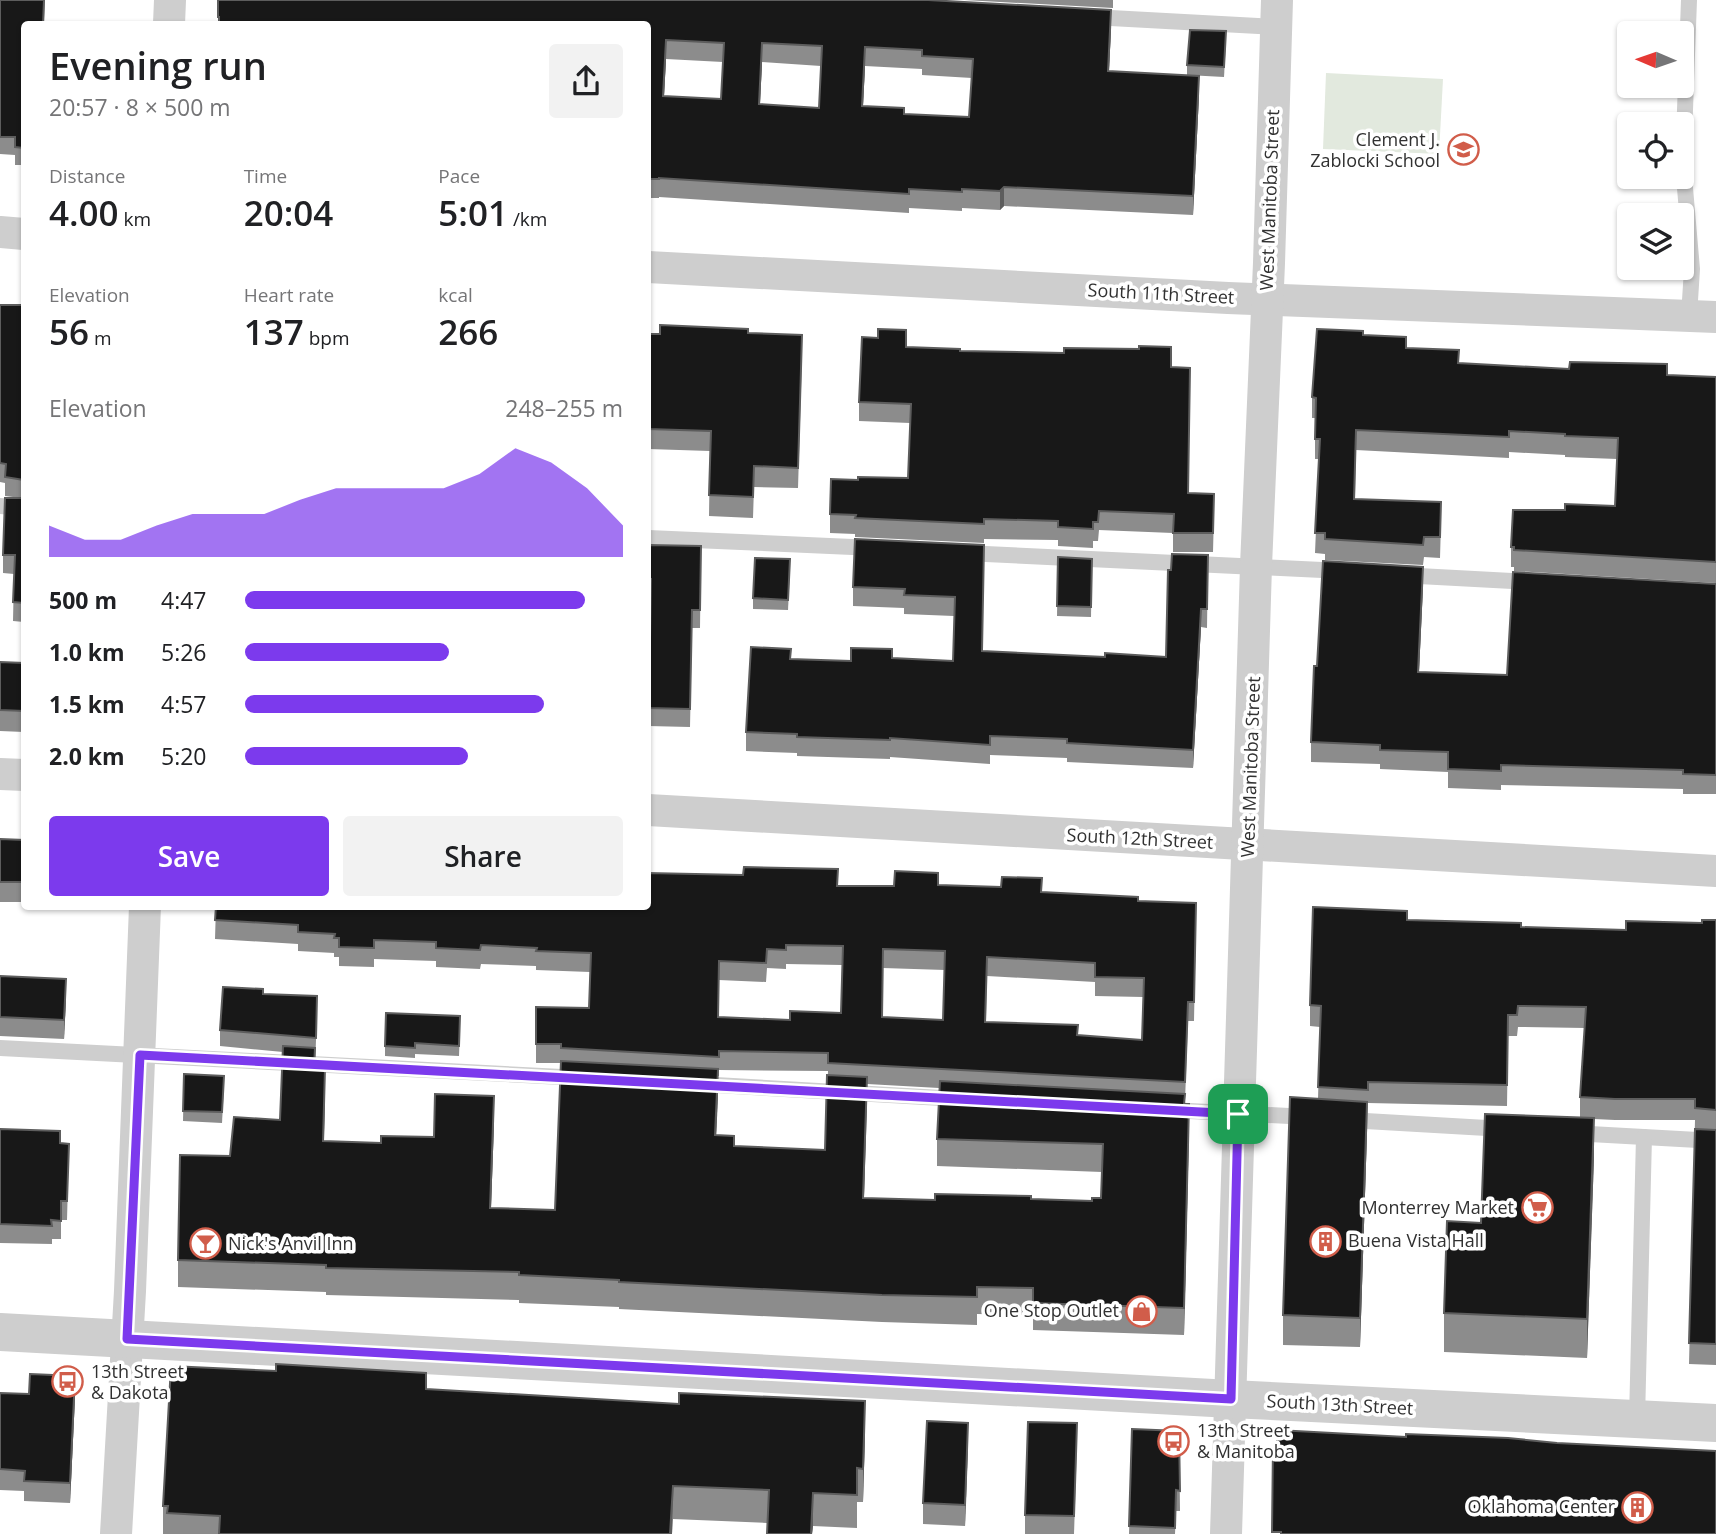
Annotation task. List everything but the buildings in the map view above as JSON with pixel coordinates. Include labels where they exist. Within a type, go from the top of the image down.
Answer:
[{"type":"street","points":[[169,21],[170,0]]},
{"type":"street","name":"West Manitoba Street","points":[[1226,1534],[1256,566],[1277,13]]},
{"type":"street","points":[[0,232],[21,234]]},
{"type":"street","name":"South 11th Street","points":[[651,267],[1267,299],[1702,316]]},
{"type":"street","points":[[0,774],[21,775]]},
{"type":"street","name":"South 12th Street","points":[[651,810],[1716,871]]},
{"type":"street","points":[[116,1534],[145,910]]},
{"type":"street","name":"South 13th Street","points":[[0,1332],[1716,1423]]},
{"type":"lane","points":[[1689,0],[1683,165],[1692,269],[1702,316]]},
{"type":"lane","points":[[1070,16],[1277,13]]},
{"type":"lane","points":[[0,506],[21,508]]},
{"type":"lane","points":[[651,538],[884,549]]},
{"type":"lane","points":[[954,552],[1363,572]]},
{"type":"lane","points":[[1390,574],[1553,584]]},
{"type":"lane","points":[[0,1048],[590,1079]]},
{"type":"lane","points":[[687,1084],[978,1100]]},
{"type":"lane","points":[[1158,1109],[1525,1130]]},
{"type":"lane","points":[[1552,1132],[1716,1141]]},
{"type":"lane","points":[[1637,1419],[1644,1137]]},
{"type":"shaded area","points":[[1326,73],[1443,79],[1439,154],[1323,149]]},
{"type":"place","name":"Clement J. Zablocki School","points":[[1463,150]]},
{"type":"place","name":"Monterrey Market","points":[[1537,1208]]},
{"type":"place","name":"Buena Vista Hall","points":[[1325,1241]]},
{"type":"place","name":"Nick's Anvil Inn","points":[[205,1244]]},
{"type":"place","name":"One Stop Outlet","points":[[1142,1311]]},
{"type":"place","name":"13th Street & Dakota","points":[[68,1382]]},
{"type":"place","name":"13th Street & Manitoba","points":[[1174,1441]]},
{"type":"place","name":"Oklahoma Center","points":[[1638,1507]]},
{"type":"route","points":[[140,1055],[1238,1114],[1231,1399],[127,1339],[140,1055]]}]
